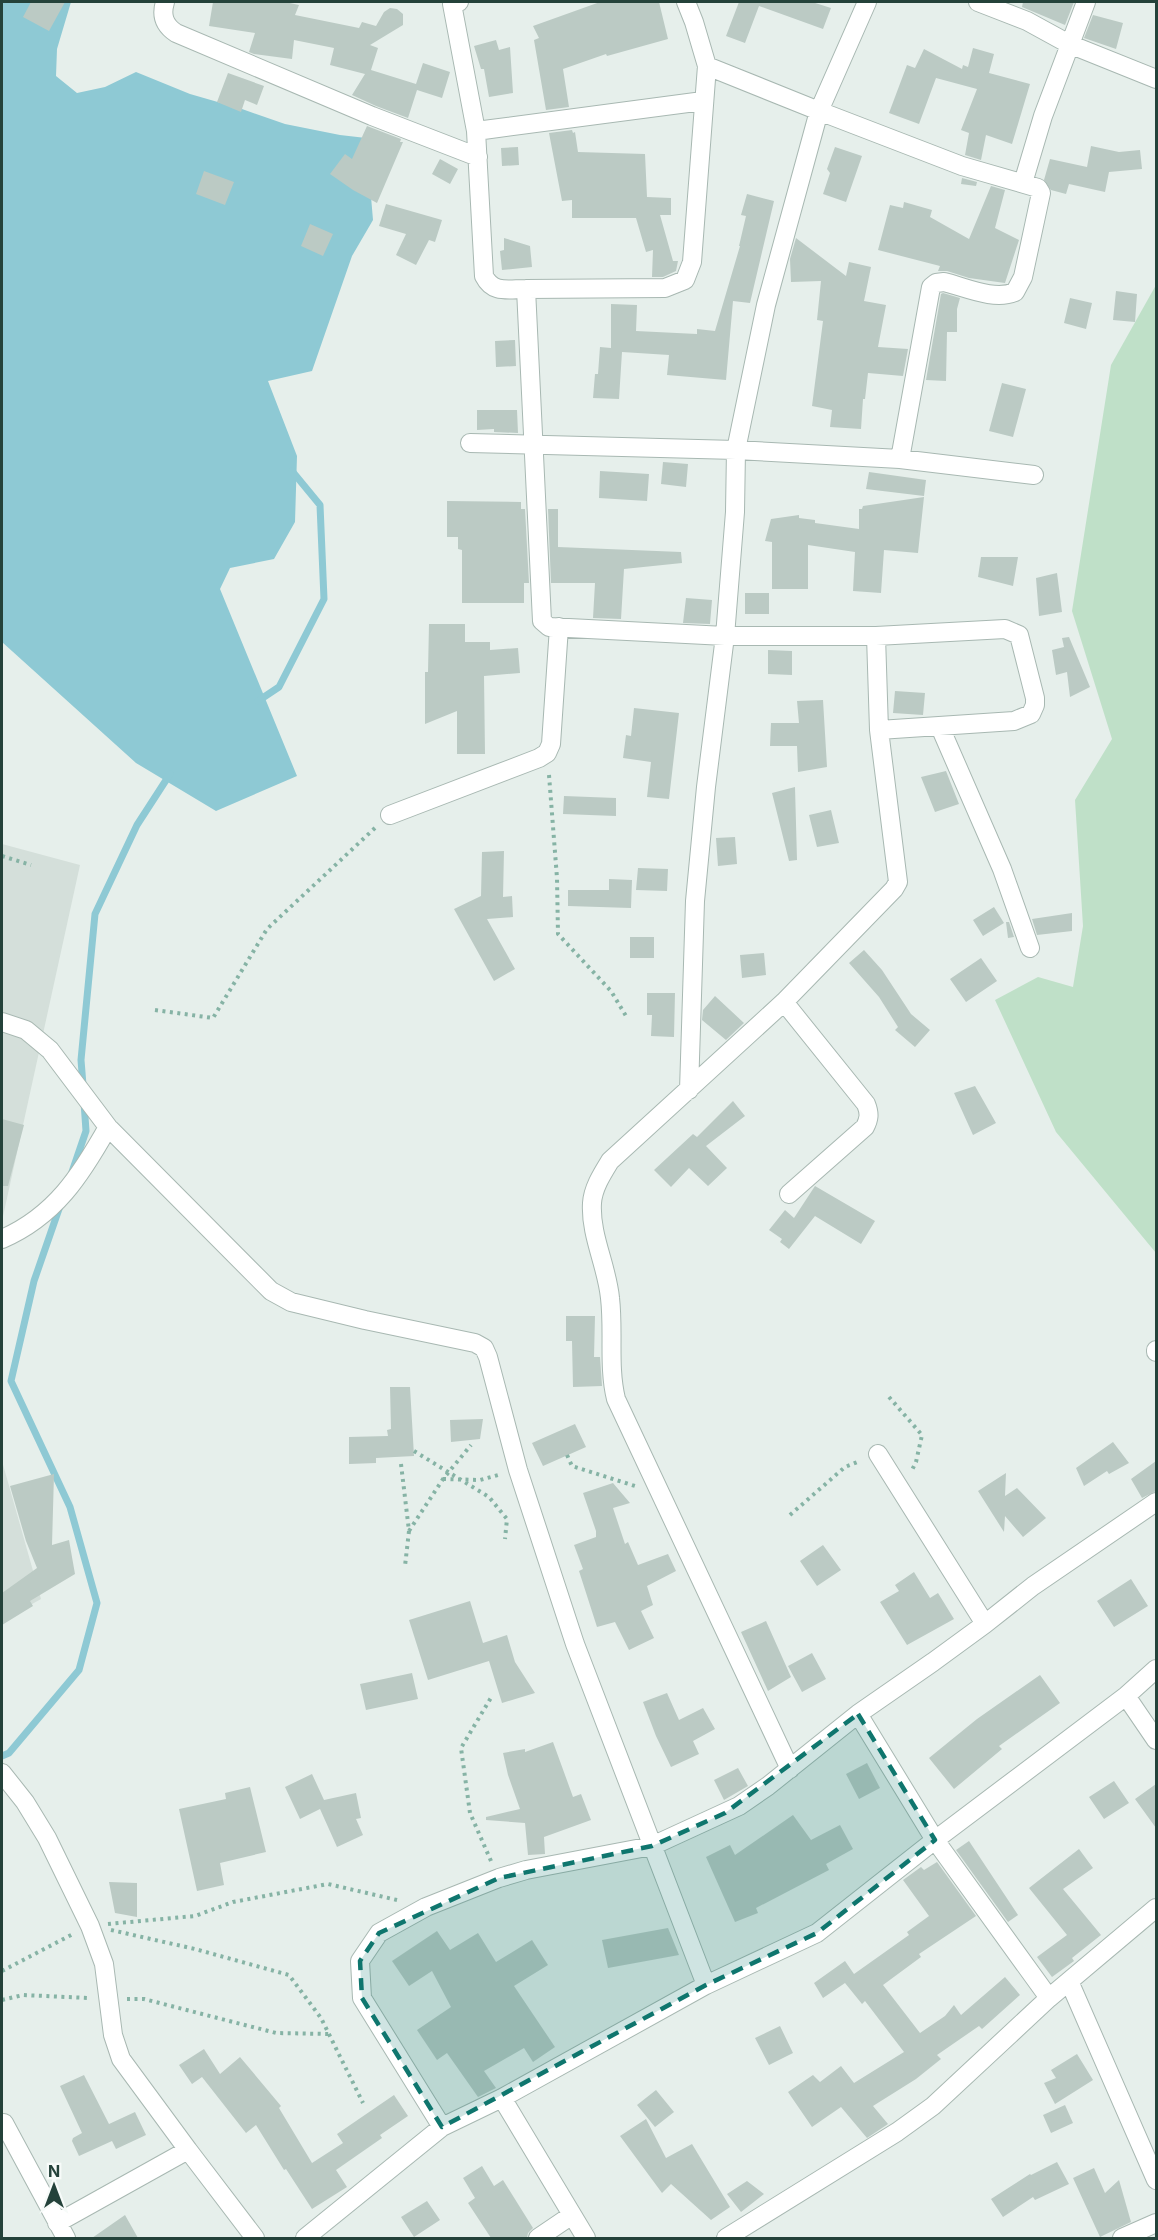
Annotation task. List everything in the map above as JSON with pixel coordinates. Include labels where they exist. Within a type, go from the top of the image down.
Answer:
[{"type":"street","points":[[165,2],[162,10],[163,19],[176,33],[372,116],[478,157]]},
{"type":"street","points":[[452,2],[476,131],[484,276],[488,285],[498,290],[665,288],[685,280],[692,262],[707,66],[686,2]]},
{"type":"street","points":[[689,1090],[695,901],[706,786],[725,636],[735,512],[736,450],[766,305],[819,111],[867,2]]},
{"type":"street","points":[[978,2],[1027,21],[1069,44],[1156,79]]},
{"type":"street","points":[[1023,183],[1043,116],[1086,2]]},
{"type":"street","points":[[707,66],[962,166],[1038,188],[1041,193],[1023,277],[1015,292],[1007,296],[996,295],[944,282],[936,283],[931,287],[900,459]]},
{"type":"street","points":[[476,131],[703,101]]},
{"type":"street","points":[[526,289],[542,621],[549,627],[725,636],[876,636],[1005,629],[1018,635],[1035,698],[1031,714],[1014,721],[879,730]]},
{"type":"street","points":[[470,443],[736,450],[900,459],[1034,475]]},
{"type":"street","points":[[390,815],[547,753],[550,744],[559,627]]},
{"type":"street","points":[[789,1768],[616,1399],[613,1385],[610,1296],[592,1223],[592,1200],[599,1179],[610,1161],[784,1002],[894,889],[898,882],[879,730],[876,636]]},
{"type":"street","points":[[940,727],[1002,869],[1030,948]]},
{"type":"street","points":[[784,1002],[866,1104],[869,1112],[869,1119],[865,1127],[789,1194]]},
{"type":"street","points":[[2,1022],[26,1030],[50,1050],[108,1127],[271,1291],[291,1302],[475,1343],[483,1348],[488,1357],[519,1470],[575,1644],[706,1985]]},
{"type":"street","points":[[2,1239],[41,1216],[63,1196],[86,1167],[108,1127]]},
{"type":"street","points":[[878,1454],[985,1624]]},
{"type":"street","points":[[442,2127],[362,1998],[360,1961],[379,1933],[426,1907],[499,1878],[526,1870],[652,1846],[740,1806],[858,1714],[985,1624],[1032,1586],[1156,1502]]},
{"type":"street","points":[[306,2238],[442,2127],[502,2098],[706,1985],[817,1933],[935,1840],[1126,1696],[1156,1669]]},
{"type":"street","points":[[1126,1696],[1156,1740]]},
{"type":"street","points":[[858,1714],[935,1840],[1049,1998]]},
{"type":"street","points":[[2,1773],[25,1802],[47,1839],[90,1926],[104,1964],[113,2035],[121,2059],[255,2238]]},
{"type":"street","points":[[726,2238],[897,2132],[933,2106],[1049,1998],[1156,1908]]},
{"type":"street","points":[[1069,1981],[1156,2180]]},
{"type":"street","points":[[502,2098],[586,2238]]},
{"type":"street","points":[[4,2122],[62,2231],[188,2150]]},
{"type":"street","points":[[538,2238],[572,2215]]},
{"type":"street","points":[[1122,2238],[1156,2223]]},
{"type":"path","points":[[547,753],[554,827],[558,934],[611,991],[626,1016]]},
{"type":"path","points":[[155,1010],[213,1018],[267,929],[390,815]]},
{"type":"path","points":[[2,856],[31,865]]},
{"type":"path","points":[[889,1397],[922,1435],[916,1462],[902,1492]]},
{"type":"path","points":[[409,1532],[443,1479],[471,1444]]},
{"type":"path","points":[[414,1450],[489,1497],[507,1519],[504,1539]]},
{"type":"path","points":[[790,1515],[845,1467],[878,1454]]},
{"type":"path","points":[[567,1455],[572,1466],[662,1493]]},
{"type":"path","points":[[401,1464],[409,1532],[405,1566]]},
{"type":"path","points":[[443,1479],[480,1480],[519,1470]]},
{"type":"path","points":[[492,1695],[461,1748],[470,1813],[499,1878]]},
{"type":"path","points":[[2,1971],[90,1926],[195,1916],[233,1902],[328,1884],[426,1907]]},
{"type":"path","points":[[90,1926],[195,1949],[289,1975],[321,2018],[363,2103]]},
{"type":"path","points":[[2,2000],[23,1995],[144,1999],[276,2033],[329,2034]]},
{"type":"highlighted area","points":[[858,1714],[935,1840],[817,1933],[706,1985],[442,2127],[362,1998],[360,1961],[379,1933],[499,1878],[652,1846],[725,1813]]},
{"type":"shaded area","points":[[2,844],[80,865],[2,1221]]},
{"type":"shaded area","points":[[2,1461],[41,1599],[2,1621]]},
{"type":"green space","points":[[1156,285],[1156,1253],[1056,1132],[995,1000],[1038,977],[1073,987],[1083,926],[1075,800],[1112,739],[1072,611],[1111,365]]},
{"type":"water","points":[[2,2],[71,2],[57,49],[56,76],[77,93],[105,87],[136,72],[190,94],[285,124],[366,138],[373,220],[352,256],[312,371],[268,381],[297,456],[295,522],[274,559],[230,568],[220,589],[297,776],[216,811],[136,763],[2,642]]},
{"type":"building","points":[[31,2],[65,2],[49,31],[23,17]]},
{"type":"building","points":[[213,2],[285,2],[299,5],[295,15],[359,28],[362,22],[376,26],[384,12],[390,8],[397,9],[403,14],[403,25],[370,45],[378,48],[371,70],[416,84],[423,63],[450,72],[442,98],[417,90],[408,118],[376,106],[352,95],[365,74],[330,65],[334,48],[294,40],[292,59],[254,54],[249,52],[255,33],[209,26]]},
{"type":"building","points":[[600,2],[659,2],[668,39],[607,56],[606,54],[563,69],[569,107],[546,110],[534,40],[539,38],[533,26]]},
{"type":"building","points":[[739,2],[812,2],[831,8],[823,29],[759,6],[745,43],[726,36]]},
{"type":"building","points":[[1023,2],[1074,2],[1065,25],[1022,7]]},
{"type":"building","points":[[1093,15],[1123,23],[1116,49],[1084,38]]},
{"type":"building","points":[[496,40],[499,50],[510,47],[513,93],[489,97],[484,69],[481,69],[474,46]]},
{"type":"building","points":[[973,48],[994,54],[989,73],[1030,84],[1012,144],[986,135],[981,160],[965,155],[969,133],[961,130],[977,89],[936,78],[919,124],[889,113],[907,65],[915,68],[924,49],[962,69],[963,65],[968,67]]},
{"type":"building","points":[[228,73],[264,86],[257,105],[245,100],[241,112],[217,102]]},
{"type":"building","points":[[367,126],[401,139],[400,142],[403,142],[377,203],[330,174],[345,154],[352,159]]},
{"type":"building","points":[[572,130],[573,133],[575,132],[578,152],[645,154],[647,197],[671,198],[671,215],[660,215],[673,261],[678,261],[676,271],[663,277],[652,277],[653,250],[646,252],[636,218],[572,218],[572,200],[562,201],[549,133]]},
{"type":"building","points":[[1091,146],[1119,152],[1140,150],[1142,169],[1109,172],[1105,192],[1069,184],[1066,194],[1051,190],[1044,180],[1050,159],[1087,167]]},
{"type":"building","points":[[518,147],[519,165],[502,166],[501,148]]},
{"type":"building","points":[[835,147],[862,156],[846,202],[823,194],[830,173],[827,169]]},
{"type":"building","points":[[440,159],[458,169],[450,184],[432,174]]},
{"type":"building","points":[[204,171],[234,182],[225,205],[196,194]]},
{"type":"building","points":[[962,178],[977,182],[976,186],[961,184]]},
{"type":"building","points":[[991,186],[1005,190],[995,228],[1019,240],[1005,283],[938,271],[940,266],[878,250],[890,205],[903,208],[904,202],[932,210],[930,217],[969,239]]},
{"type":"building","points":[[747,194],[774,201],[750,303],[733,301],[726,380],[667,375],[669,355],[622,352],[619,399],[593,398],[600,347],[611,348],[611,304],[637,305],[636,331],[697,334],[697,329],[715,331],[740,246],[746,216],[741,215]]},
{"type":"building","points":[[386,204],[442,220],[435,242],[429,240],[416,265],[396,255],[406,234],[379,226]]},
{"type":"building","points":[[310,224],[333,234],[323,256],[301,246]]},
{"type":"building","points":[[504,238],[530,246],[532,267],[502,270],[500,251],[504,250]]},
{"type":"building","points":[[796,238],[846,276],[849,262],[871,267],[864,301],[886,305],[878,347],[908,349],[903,376],[868,373],[861,429],[830,427],[832,410],[812,406],[823,321],[817,320],[821,281],[791,282],[790,259]]},
{"type":"building","points":[[1116,291],[1137,294],[1135,322],[1113,320]]},
{"type":"building","points":[[941,294],[960,298],[957,309],[957,332],[947,332],[946,381],[926,380]]},
{"type":"building","points":[[1070,298],[1092,303],[1086,329],[1064,323]]},
{"type":"building","points":[[515,340],[516,366],[496,367],[495,341]]},
{"type":"building","points":[[1002,383],[1026,389],[1013,437],[989,431]]},
{"type":"building","points":[[477,410],[517,410],[518,433],[494,432],[494,429],[477,430]]},
{"type":"building","points":[[663,462],[688,464],[686,487],[661,484]]},
{"type":"building","points":[[600,471],[649,474],[647,501],[599,498]]},
{"type":"building","points":[[869,472],[926,480],[924,496],[866,489]]},
{"type":"building","points":[[924,497],[918,553],[884,550],[881,593],[853,591],[855,552],[808,545],[808,589],[772,589],[772,542],[765,541],[771,519],[799,515],[799,518],[815,520],[815,523],[859,529],[859,509],[863,506]]},
{"type":"building","points":[[447,501],[521,502],[521,509],[525,509],[529,583],[524,583],[524,603],[462,603],[462,550],[458,549],[458,537],[447,537]]},
{"type":"building","points":[[548,509],[558,509],[558,547],[681,552],[682,563],[624,569],[621,619],[593,618],[595,583],[551,583]]},
{"type":"building","points":[[981,557],[1018,557],[1013,586],[978,577]]},
{"type":"building","points":[[1057,573],[1062,612],[1039,616],[1036,578]]},
{"type":"building","points":[[745,593],[769,593],[769,614],[745,614]]},
{"type":"building","points":[[686,598],[712,600],[710,624],[683,623]]},
{"type":"building","points":[[429,624],[465,624],[465,642],[490,642],[490,650],[518,648],[520,673],[484,676],[485,754],[457,754],[457,711],[425,724],[425,672],[428,672]]},
{"type":"building","points":[[1069,637],[1090,687],[1070,697],[1067,672],[1056,675],[1052,650],[1064,647],[1062,638]]},
{"type":"building","points":[[768,650],[792,651],[792,675],[768,674]]},
{"type":"building","points":[[895,691],[925,693],[923,715],[893,713]]},
{"type":"building","points":[[823,700],[827,767],[798,772],[797,746],[770,746],[771,723],[799,723],[797,701]]},
{"type":"building","points":[[634,708],[679,713],[669,799],[647,797],[651,762],[623,758],[626,735],[631,736]]},
{"type":"building","points":[[946,771],[959,804],[935,812],[921,777]]},
{"type":"building","points":[[795,787],[797,860],[789,861],[772,793]]},
{"type":"building","points":[[564,796],[616,798],[616,816],[563,814]]},
{"type":"building","points":[[831,810],[839,843],[817,847],[809,815]]},
{"type":"building","points":[[735,837],[737,864],[718,866],[716,838]]},
{"type":"building","points":[[504,851],[503,897],[512,896],[513,917],[487,919],[515,969],[494,981],[454,909],[481,896],[482,852]]},
{"type":"building","points":[[638,868],[668,869],[667,891],[636,890]]},
{"type":"building","points":[[609,879],[632,880],[631,908],[568,906],[568,890],[609,890]]},
{"type":"building","points":[[994,907],[1004,923],[983,936],[973,920]]},
{"type":"building","points":[[1072,913],[1072,931],[1037,935],[1032,919]]},
{"type":"building","points":[[1006,922],[1009,922],[1014,937],[1008,938]]},
{"type":"building","points":[[630,937],[654,937],[654,958],[630,958]]},
{"type":"building","points":[[864,950],[882,970],[911,1014],[930,1030],[915,1047],[895,1030],[898,1027],[879,997],[849,963]]},
{"type":"building","points":[[764,953],[766,975],[742,978],[740,955]]},
{"type":"building","points":[[981,958],[997,981],[966,1002],[950,979]]},
{"type":"building","points":[[647,993],[675,993],[674,1037],[651,1036],[652,1015],[647,1015]]},
{"type":"building","points":[[715,996],[744,1023],[726,1040],[702,1020],[703,1010]]},
{"type":"building","points":[[975,1086],[996,1123],[973,1135],[954,1093]]},
{"type":"building","points":[[733,1101],[745,1116],[706,1146],[727,1168],[708,1186],[689,1168],[671,1187],[654,1170],[693,1134],[697,1137]]},
{"type":"building","points":[[2,1119],[24,1125],[8,1186],[2,1186]]},
{"type":"building","points":[[815,1186],[875,1221],[861,1244],[815,1216],[789,1249],[780,1242],[782,1239],[769,1230],[785,1210],[794,1218]]},
{"type":"building","points":[[566,1316],[595,1316],[594,1357],[600,1357],[602,1386],[573,1387],[572,1341],[566,1341]]},
{"type":"building","points":[[390,1387],[410,1387],[414,1456],[376,1458],[376,1463],[349,1464],[349,1437],[388,1436],[387,1430],[391,1429]]},
{"type":"building","points":[[483,1419],[480,1439],[451,1442],[450,1420]]},
{"type":"building","points":[[575,1424],[586,1447],[543,1466],[532,1443]]},
{"type":"building","points":[[1113,1442],[1129,1463],[1109,1474],[1107,1471],[1084,1486],[1076,1468]]},
{"type":"building","points":[[1156,1461],[1156,1491],[1142,1498],[1131,1479]]},
{"type":"building","points":[[1006,1473],[1005,1496],[1017,1488],[1046,1518],[1023,1537],[1005,1516],[1004,1532],[978,1491]]},
{"type":"building","points":[[54,1474],[52,1545],[69,1540],[75,1574],[30,1601],[33,1606],[2,1625],[2,1593],[37,1568],[26,1541],[10,1486]]},
{"type":"building","points":[[613,1483],[630,1503],[613,1508],[625,1544],[628,1542],[638,1565],[668,1554],[676,1571],[647,1586],[653,1605],[641,1611],[654,1638],[629,1650],[615,1622],[597,1627],[579,1571],[583,1569],[574,1545],[596,1537],[583,1493]]},
{"type":"building","points":[[823,1545],[841,1570],[817,1586],[800,1561]]},
{"type":"building","points":[[914,1572],[930,1598],[938,1593],[954,1619],[907,1645],[880,1602],[899,1591],[895,1585]]},
{"type":"building","points":[[1131,1579],[1148,1606],[1114,1627],[1097,1601]]},
{"type":"building","points":[[470,1601],[483,1643],[507,1635],[515,1662],[535,1693],[502,1703],[489,1661],[428,1680],[409,1620]]},
{"type":"building","points":[[766,1621],[791,1677],[768,1691],[741,1632]]},
{"type":"building","points":[[812,1653],[826,1679],[802,1692],[788,1666]]},
{"type":"building","points":[[412,1673],[418,1699],[366,1710],[360,1684]]},
{"type":"building","points":[[1040,1675],[1060,1703],[999,1746],[1002,1749],[954,1789],[929,1758],[977,1719]]},
{"type":"building","points":[[667,1693],[679,1720],[703,1708],[715,1729],[693,1741],[699,1754],[671,1767],[643,1702]]},
{"type":"building","points":[[553,1742],[573,1797],[581,1794],[591,1820],[544,1837],[545,1854],[528,1855],[525,1823],[486,1820],[486,1817],[520,1809],[503,1753],[525,1749],[525,1752]]},
{"type":"building","points":[[867,1763],[880,1788],[859,1799],[846,1774]]},
{"type":"building","points":[[738,1768],[748,1786],[724,1800],[714,1780]]},
{"type":"building","points":[[312,1774],[324,1800],[356,1793],[361,1818],[356,1819],[363,1835],[337,1847],[320,1809],[300,1819],[285,1787]]},
{"type":"building","points":[[1114,1781],[1129,1803],[1104,1819],[1089,1797]]},
{"type":"building","points":[[1156,1784],[1156,1828],[1135,1799]]},
{"type":"building","points":[[250,1787],[266,1852],[220,1863],[224,1885],[197,1891],[179,1809],[226,1799],[225,1793]]},
{"type":"building","points":[[793,1815],[811,1840],[840,1825],[853,1849],[826,1864],[829,1870],[756,1908],[758,1913],[735,1922],[706,1857],[730,1845],[735,1855]]},
{"type":"building","points":[[969,1841],[1018,1915],[1008,1922],[956,1850]]},
{"type":"building","points":[[1079,1849],[1093,1868],[1063,1889],[1101,1935],[1072,1958],[1074,1961],[1052,1977],[1037,1957],[1067,1935],[1029,1888]]},
{"type":"building","points":[[937,1862],[976,1916],[919,1954],[921,1957],[883,1985],[920,2033],[945,2016],[954,2005],[961,2015],[1005,1977],[1020,1995],[982,2029],[979,2026],[937,2055],[941,2059],[916,2079],[873,2106],[888,2124],[867,2138],[841,2107],[812,2127],[788,2092],[813,2075],[820,2082],[841,2066],[854,2083],[904,2052],[865,2001],[862,2004],[845,1983],[823,1998],[814,1983],[845,1961],[854,1974],[909,1935],[907,1932],[929,1916],[903,1880],[921,1867],[924,1870]]},
{"type":"building","points":[[109,1882],[137,1883],[137,1917],[115,1913]]},
{"type":"building","points":[[668,1928],[679,1955],[608,1968],[602,1940]]},
{"type":"building","points":[[437,1931],[450,1950],[478,1933],[496,1962],[532,1940],[548,1965],[514,1986],[555,2047],[533,2062],[524,2048],[484,2071],[496,2088],[478,2097],[447,2053],[437,2060],[417,2030],[451,2007],[432,1971],[409,1986],[392,1961]]},
{"type":"building","points":[[780,2026],[793,2053],[769,2065],[755,2038]]},
{"type":"building","points":[[204,2049],[220,2074],[240,2057],[281,2106],[279,2108],[312,2163],[343,2143],[337,2134],[394,2095],[408,2116],[380,2135],[382,2138],[336,2170],[347,2187],[312,2209],[256,2125],[246,2133],[202,2077],[192,2084],[179,2065]]},
{"type":"building","points":[[1077,2054],[1093,2080],[1055,2104],[1044,2083],[1056,2078],[1051,2070]]},
{"type":"building","points":[[84,2075],[109,2124],[135,2112],[146,2135],[116,2149],[112,2141],[79,2156],[72,2141],[82,2133],[60,2086]]},
{"type":"building","points":[[656,2090],[674,2112],[655,2127],[637,2105]]},
{"type":"building","points":[[1065,2105],[1073,2123],[1051,2133],[1043,2115]]},
{"type":"building","points":[[646,2119],[666,2158],[692,2144],[730,2207],[711,2220],[671,2184],[662,2193],[620,2136]]},
{"type":"building","points":[[1057,2162],[1069,2184],[1035,2200],[1033,2197],[1003,2217],[991,2199],[1030,2174]]},
{"type":"building","points":[[482,2166],[494,2186],[503,2180],[533,2228],[527,2238],[491,2238],[468,2203],[475,2198],[463,2178]]},
{"type":"building","points":[[1094,2168],[1105,2193],[1119,2180],[1131,2222],[1100,2237],[1073,2178]]},
{"type":"building","points":[[747,2181],[764,2194],[741,2212],[727,2194]]},
{"type":"building","points":[[427,2201],[440,2220],[414,2237],[401,2217]]},
{"type":"building","points":[[125,2215],[138,2238],[92,2238]]},
{"type":"waterway","points":[[258,701],[279,687],[324,599],[320,505],[292,471]]},
{"type":"waterway","points":[[83,1085],[81,1060],[95,914],[137,825],[170,774]]},
{"type":"waterway","points":[[72,1172],[86,1131],[84,1102]]},
{"type":"waterway","points":[[2,1756],[9,1753],[79,1670],[97,1603],[70,1507],[11,1381],[34,1281],[60,1206]]}]
